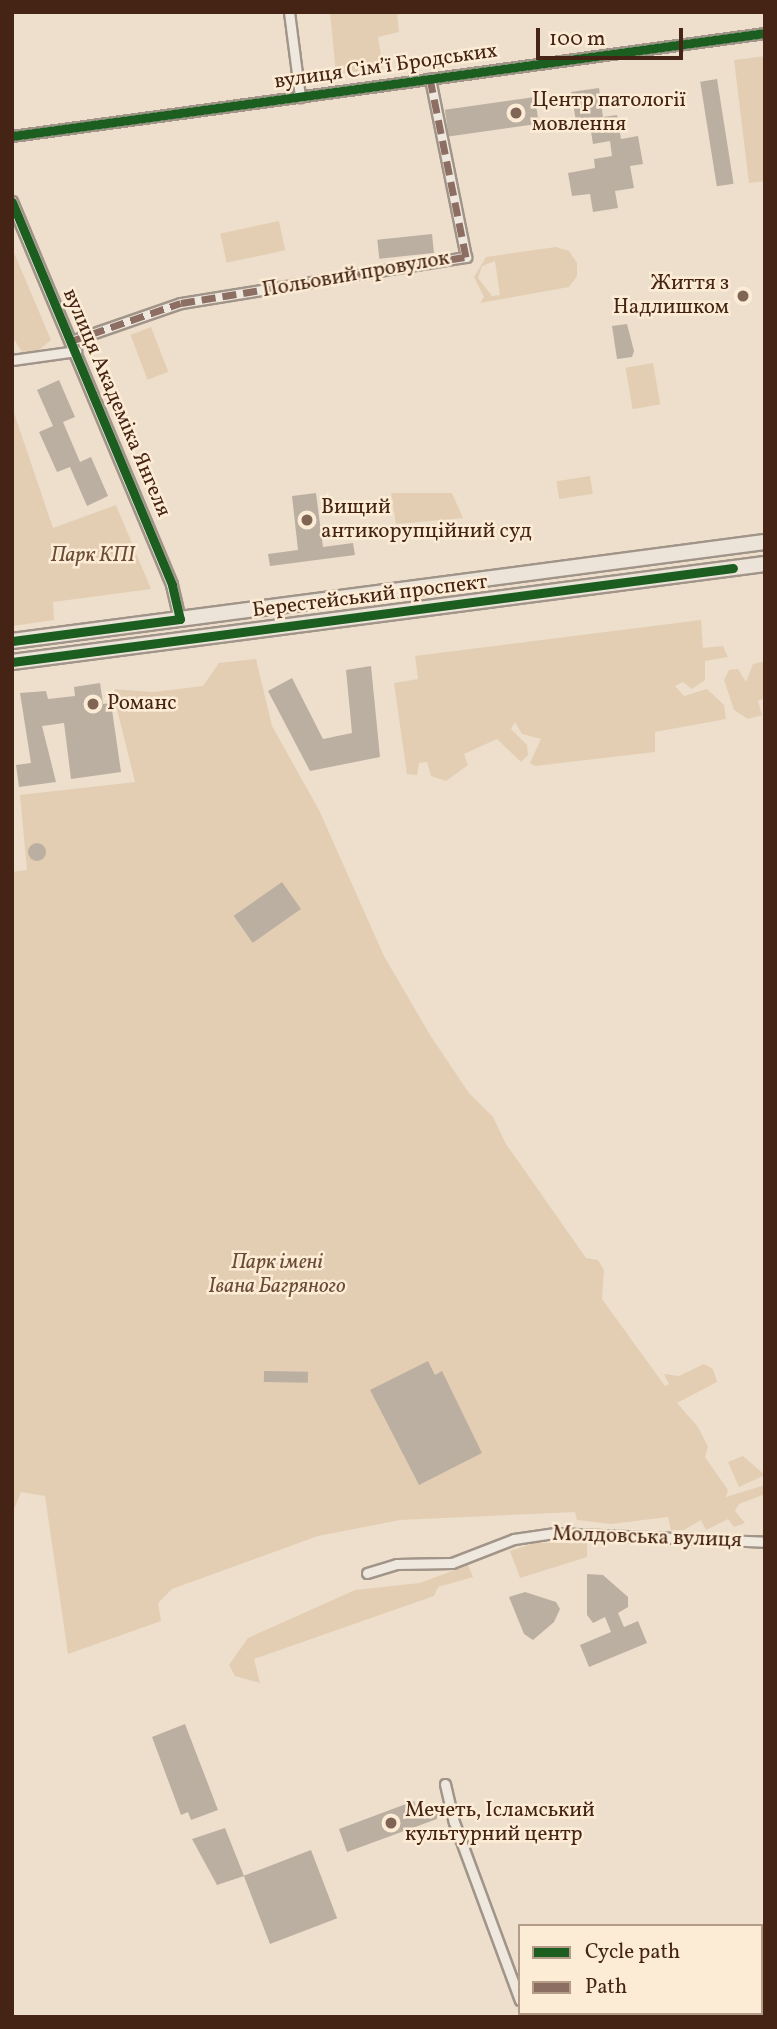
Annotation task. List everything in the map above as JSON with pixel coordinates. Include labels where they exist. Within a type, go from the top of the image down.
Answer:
[{"type":"main road","name":"Берестейський проспект","points":[[12,641],[765,542]]},
{"type":"main road","name":"Берестейський проспект","points":[[12,662],[765,564]]},
{"type":"street","points":[[289,12],[300,97]]},
{"type":"street","name":"вулиця Сімʼї Бродських","points":[[12,136],[765,33]]},
{"type":"street","name":"Польовий провулок","points":[[74,346],[181,303],[466,257],[430,79]]},
{"type":"street","name":"вулиця Академіка Янгеля","points":[[12,202],[172,585],[180,619]]},
{"type":"street","points":[[12,360],[74,346]]},
{"type":"street","name":"Молдовська вулиця","points":[[367,1573],[397,1564],[452,1563],[544,1534],[765,1542]]},
{"type":"street","points":[[445,1784],[454,1822],[518,1995]]},
{"type":"green space","points":[[330,12],[397,12],[399,32],[378,37],[383,69],[336,74]]},
{"type":"green space","points":[[765,56],[765,181],[749,183],[734,60]]},
{"type":"green space","points":[[279,221],[285,250],[227,263],[220,233]]},
{"type":"green space","points":[[556,247],[569,251],[577,263],[577,276],[569,287],[480,303],[484,297],[474,277],[486,257]],"holes":[[[495,261],[500,295],[492,296],[478,278],[482,266]]]},
{"type":"green space","points":[[12,248],[51,340],[39,350],[22,352],[12,336]]},
{"type":"green space","points":[[151,327],[168,372],[148,380],[130,335]]},
{"type":"green space","points":[[653,363],[660,404],[633,409],[625,368]]},
{"type":"green space","name":"Парк КПІ","points":[[12,407],[53,528],[116,505],[151,589],[53,602],[54,620],[12,626]]},
{"type":"green space","points":[[590,476],[593,494],[559,499],[556,481]]},
{"type":"green space","points":[[391,493],[452,493],[463,518],[396,524]]},
{"type":"green space","points":[[701,620],[703,648],[723,646],[728,657],[705,661],[705,680],[692,689],[683,682],[675,686],[684,696],[707,689],[724,705],[726,719],[655,732],[655,752],[535,766],[530,763],[541,739],[522,734],[515,722],[511,729],[527,745],[528,755],[521,762],[497,739],[464,754],[468,765],[446,781],[431,776],[427,762],[419,763],[417,775],[407,774],[394,683],[418,679],[415,656]]},
{"type":"green space","name":"Парк імені Івана Багряного","points":[[256,659],[272,726],[319,810],[384,956],[430,1035],[469,1093],[493,1117],[506,1144],[586,1258],[598,1260],[604,1270],[602,1299],[665,1386],[669,1384],[664,1374],[679,1376],[704,1364],[713,1369],[717,1382],[677,1403],[698,1427],[708,1447],[705,1457],[728,1490],[726,1497],[765,1485],[765,1494],[739,1504],[735,1511],[745,1523],[734,1527],[728,1519],[706,1530],[701,1520],[684,1530],[671,1530],[668,1517],[611,1524],[577,1520],[575,1512],[400,1520],[318,1536],[172,1589],[158,1603],[161,1621],[68,1654],[45,1496],[21,1492],[12,1514],[12,872],[27,870],[20,795],[135,782],[112,689],[154,692],[203,686],[219,663]]},
{"type":"green space","points":[[765,661],[765,698],[758,701],[762,715],[748,719],[734,710],[724,680],[729,670],[738,669],[746,682],[753,664]]},
{"type":"green space","points":[[743,1456],[765,1475],[739,1487],[728,1462]]},
{"type":"green space","points":[[534,1543],[587,1543],[587,1557],[520,1578],[510,1551]]},
{"type":"green space","points":[[468,1565],[473,1577],[438,1587],[434,1596],[254,1659],[260,1683],[235,1676],[229,1665],[248,1638],[355,1590],[420,1583]]},
{"type":"building","points":[[717,79],[734,184],[717,186],[700,82]]},
{"type":"building","points":[[599,88],[603,117],[617,115],[621,139],[638,136],[643,164],[630,166],[634,188],[615,191],[618,208],[593,212],[590,194],[572,196],[568,173],[595,168],[594,159],[612,156],[610,141],[593,144],[589,119],[576,121],[571,92]]},
{"type":"building","points":[[535,97],[539,124],[449,136],[445,110]]},
{"type":"building","points":[[432,234],[434,253],[379,259],[377,240]]},
{"type":"building","points":[[627,324],[634,351],[632,357],[617,359],[612,326]]},
{"type":"building","points":[[59,380],[75,417],[63,422],[80,462],[91,457],[108,496],[87,506],[70,467],[57,472],[39,432],[53,426],[37,390]]},
{"type":"building","name":"Вищий антикорупційний суд","points":[[316,493],[323,547],[353,543],[355,555],[270,566],[268,554],[298,550],[292,496]]},
{"type":"building","points":[[371,666],[380,757],[310,771],[268,691],[292,678],[323,739],[352,733],[346,670]]},
{"type":"building","points":[[100,683],[103,704],[111,703],[121,772],[71,779],[64,723],[42,726],[56,782],[19,787],[16,765],[31,763],[20,693],[46,691],[48,699],[75,696],[74,687]]},
{"type":"building","points":[[33,843],[41,843],[46,852],[44,859],[33,861],[28,856],[28,848]]},
{"type":"building","points":[[282,882],[301,909],[253,943],[234,916]]},
{"type":"building","points":[[428,1361],[435,1375],[442,1371],[482,1453],[419,1485],[370,1390]]},
{"type":"building","points":[[264,1371],[308,1372],[308,1383],[264,1382]]},
{"type":"building","points":[[587,1574],[603,1575],[628,1597],[628,1607],[618,1613],[624,1627],[638,1621],[647,1643],[589,1667],[580,1645],[611,1632],[605,1617],[593,1623],[587,1615]]},
{"type":"building","points":[[525,1592],[556,1602],[560,1609],[554,1622],[533,1640],[524,1634],[509,1597]]},
{"type":"building","points":[[185,1724],[218,1810],[191,1820],[188,1812],[181,1815],[152,1737]]},
{"type":"building","name":"Мечеть, Ісламський культурний центр","points":[[414,1801],[420,1816],[443,1807],[445,1816],[347,1852],[339,1829]]},
{"type":"building","points":[[225,1828],[244,1876],[217,1885],[192,1839]]},
{"type":"building","points":[[311,1850],[337,1918],[270,1944],[244,1876]]},
{"type":"marked path","points":[[71,341],[181,303],[466,257],[430,79]]},
{"type":"cycle path","points":[[12,136],[765,33]]},
{"type":"cycle path","points":[[12,202],[172,585],[180,619],[12,641]]},
{"type":"cycle path","points":[[12,662],[733,568]]},
{"type":"place","name":"Центр патології мовлення","points":[[516,113]]},
{"type":"place","name":"Життя з Надлишком","points":[[743,296]]},
{"type":"place","name":"Вищий антикорупційний суд","points":[[307,520]]},
{"type":"place","name":"Романс","points":[[93,704]]},
{"type":"place","name":"Мечеть, Ісламський культурний центр","points":[[391,1823]]}]
